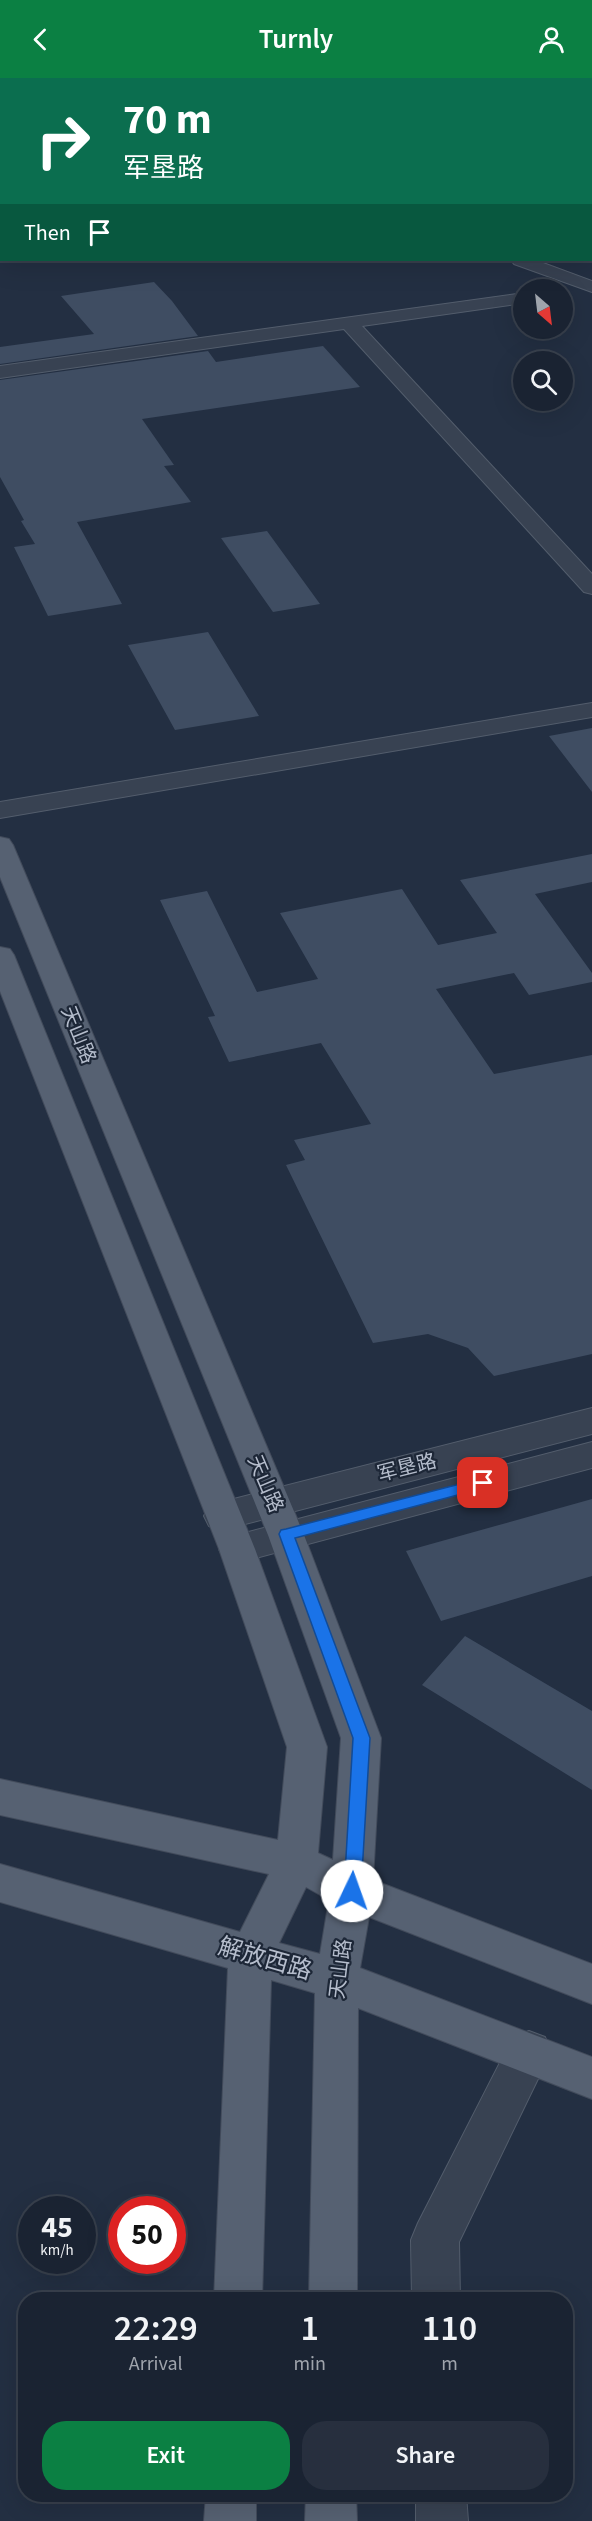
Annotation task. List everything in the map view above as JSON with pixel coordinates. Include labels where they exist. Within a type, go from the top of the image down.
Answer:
[{"type":"main road","name":"天山路","points":[[0,845],[279,1518],[361,1738],[352,1891],[337,1979],[333,2292]]},
{"type":"main road","points":[[0,956],[230,1533],[307,1747],[297,1862],[250,1956],[238,2292]]},
{"type":"main road","points":[[0,1797],[297,1862],[352,1891],[592,1984]]},
{"type":"main road","name":"解放西路","points":[[0,1883],[337,1979],[592,2078]]},
{"type":"main road","points":[[230,2521],[231,2502]]},
{"type":"main road","points":[[331,2502],[331,2521]]},
{"type":"street","points":[[522,261],[592,287]]},
{"type":"street","points":[[573,290],[592,287]]},
{"type":"street","points":[[0,372],[513,300]]},
{"type":"street","points":[[350,324],[592,586]]},
{"type":"street","points":[[0,810],[592,710]]},
{"type":"street","name":"军垦路","points":[[230,1533],[592,1421]]},
{"type":"street","name":"军垦路","points":[[279,1518],[592,1455]]},
{"type":"street","points":[[436,2292],[435,2240],[529,2052]]},
{"type":"street","points":[[441,2502],[442,2521]]},
{"type":"building","points":[[154,282],[172,301],[198,336],[0,364],[0,347],[94,334],[61,296]]},
{"type":"building","points":[[323,346],[360,387],[142,419],[174,465],[164,466],[191,502],[77,522],[122,604],[48,616],[14,547],[35,544],[0,477],[0,380],[208,351],[216,362]]},
{"type":"building","points":[[267,531],[320,604],[273,612],[221,538]]},
{"type":"building","points":[[208,632],[259,716],[175,730],[128,645]]},
{"type":"building","points":[[592,728],[592,792],[549,736]]},
{"type":"building","points":[[592,854],[592,882],[535,894],[592,973],[592,982],[529,995],[514,973],[436,989],[494,1074],[592,1055],[592,1354],[494,1376],[468,1348],[428,1334],[373,1343],[286,1165],[305,1160],[294,1140],[371,1124],[321,1043],[229,1062],[208,1017],[215,1016],[160,900],[207,891],[257,992],[318,979],[280,913],[402,889],[438,945],[497,933],[460,880]]},
{"type":"building","points":[[592,1499],[592,1576],[441,1621],[406,1551]]},
{"type":"building","points":[[465,1636],[592,1711],[592,1790],[422,1685]]},
{"type":"route","points":[[352,1891],[361,1738],[286,1534],[483,1483]]}]
